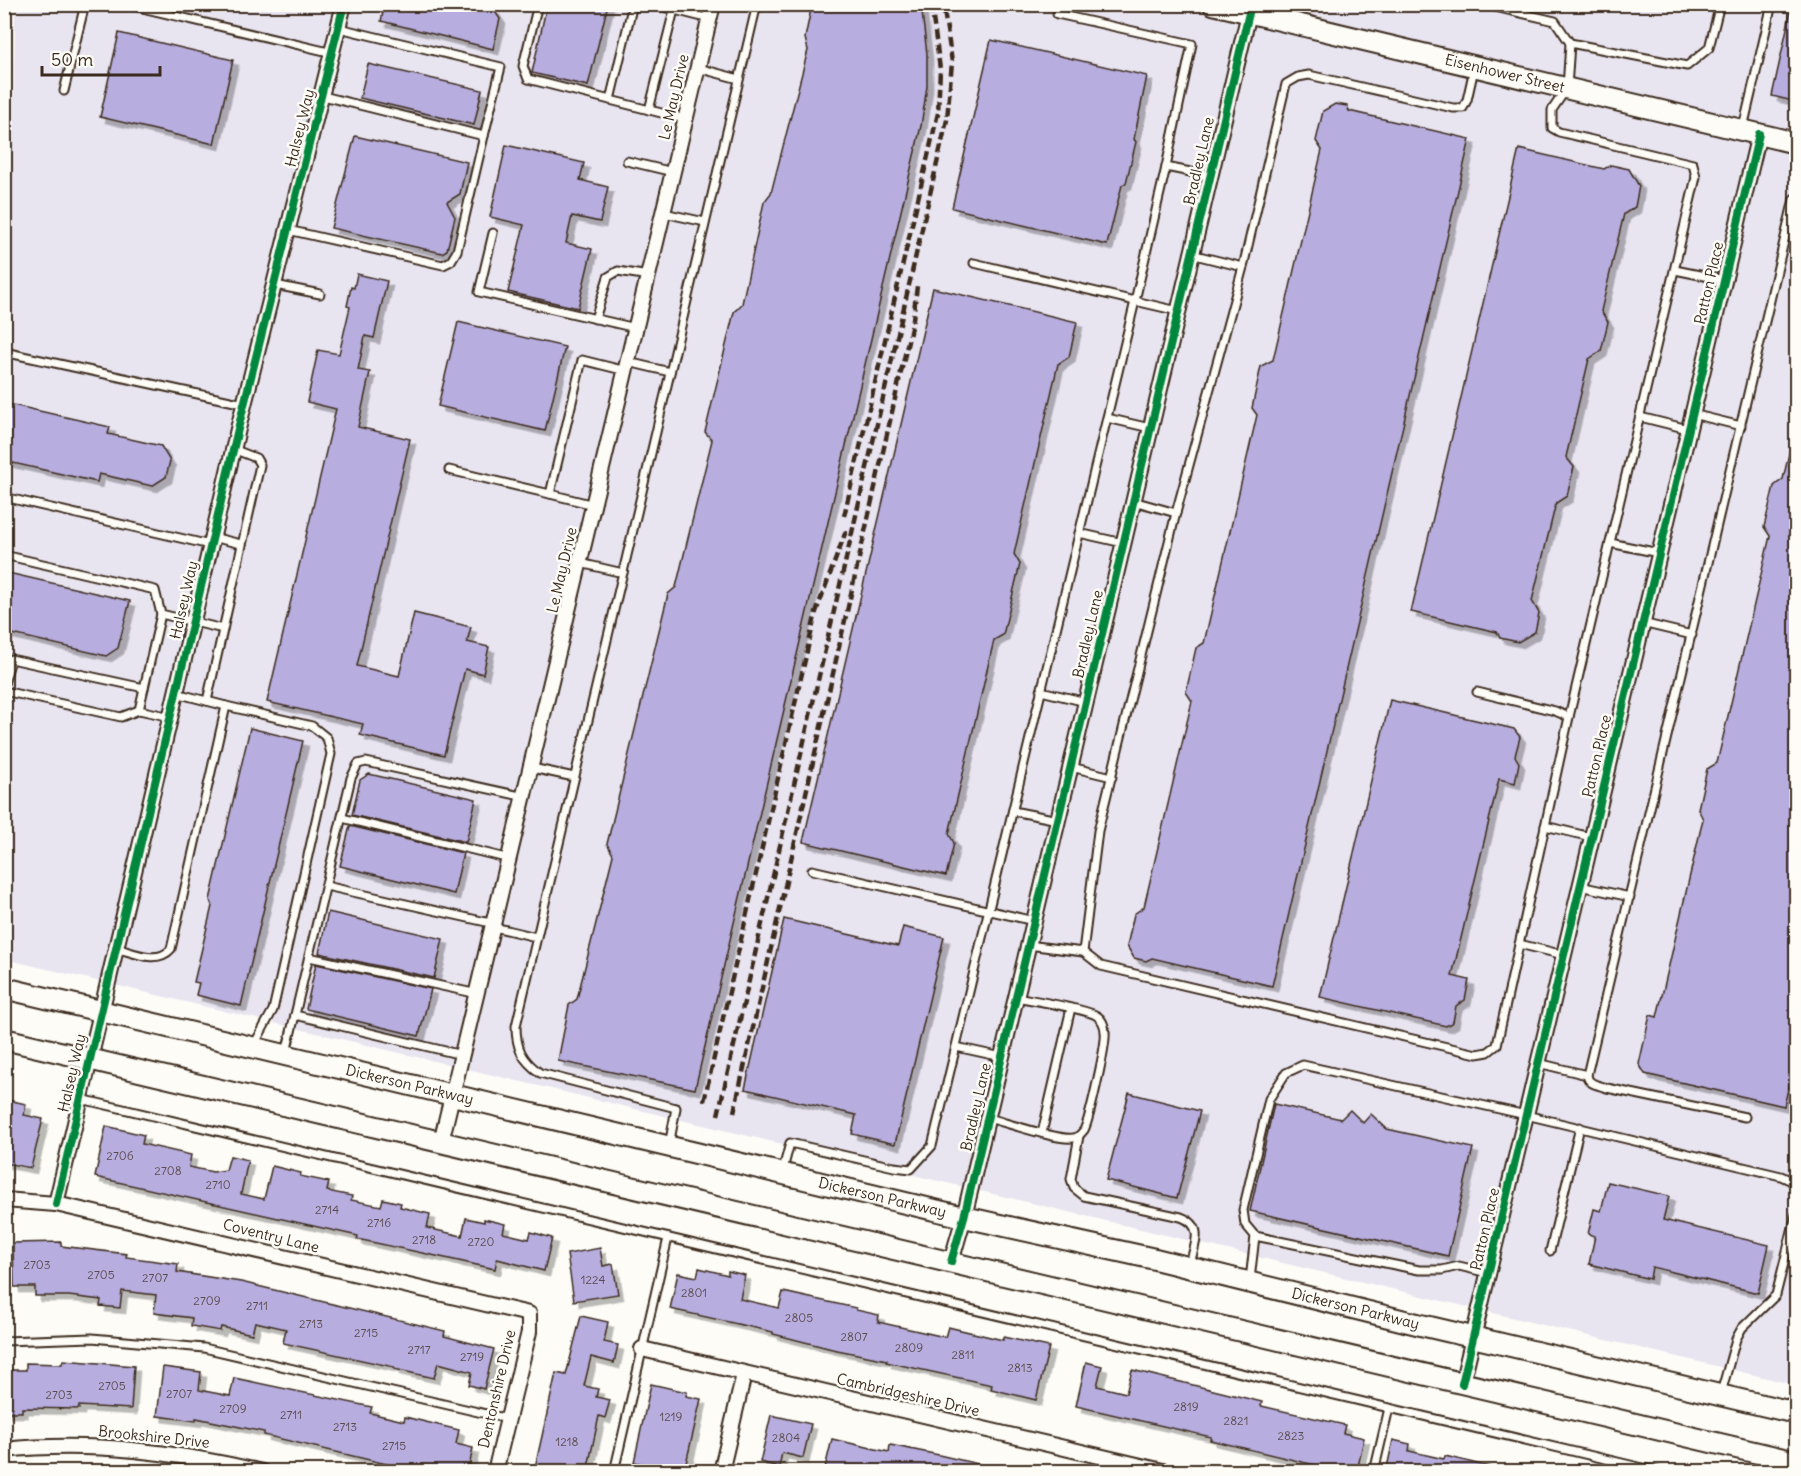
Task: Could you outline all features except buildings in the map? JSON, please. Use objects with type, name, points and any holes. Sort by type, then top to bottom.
[{"type":"main road","name":"Eisenhower Street","points":[[1213,4],[1250,9],[1474,66],[1797,143]]},
{"type":"main road","name":"Dickerson Parkway","points":[[4,988],[964,1217],[1189,1267],[1797,1413]]},
{"type":"main road","points":[[4,1039],[1797,1462]]},
{"type":"street","name":"Halsey Way","points":[[56,1204],[233,449],[344,4]]},
{"type":"street","name":"Le May Drive","points":[[441,1142],[713,4]]},
{"type":"street","name":"Bradley Lane","points":[[951,1262],[988,1118],[1250,9]]},
{"type":"street","name":"Patton Place","points":[[1462,1384],[1724,280],[1751,132]]},
{"type":"street","name":"Coventry Lane","points":[[4,1200],[56,1204],[529,1314]]},
{"type":"street","name":"Dentonshire Drive","points":[[495,1472],[529,1332],[529,1314]]},
{"type":"street","name":"Cambridgeshire Drive","points":[[642,1349],[1131,1468],[1167,1472]]},
{"type":"street","points":[[721,1472],[744,1374]]},
{"type":"street","name":"Brookshire Drive","points":[[4,1450],[35,1447],[130,1448],[207,1459],[262,1472]]},
{"type":"lane","points":[[64,91],[85,4]]},
{"type":"lane","points":[[125,4],[333,53]]},
{"type":"lane","points":[[538,4],[523,66],[528,79],[686,119]]},
{"type":"lane","points":[[610,100],[632,8],[635,4]]},
{"type":"lane","points":[[651,4],[710,19]]},
{"type":"lane","points":[[669,1146],[676,1108],[540,1073],[531,1067],[523,1056],[516,1042],[516,1026],[757,4]]},
{"type":"lane","points":[[782,1173],[790,1143],[911,1169],[932,1146],[1135,301],[1192,44],[1057,14],[1059,4]]},
{"type":"lane","points":[[1028,945],[1083,952],[1101,966],[1477,1054],[1488,1052],[1497,1045],[1569,717],[1696,177],[1693,164],[1568,134],[1552,128],[1552,110],[1567,88],[1570,42],[1555,21],[1482,4]]},
{"type":"lane","points":[[1570,42],[1687,66],[1709,48],[1720,4]]},
{"type":"lane","points":[[1751,132],[1772,4]]},
{"type":"lane","points":[[649,110],[674,10]]},
{"type":"lane","points":[[288,230],[443,265],[451,261],[457,251],[501,67],[339,28]]},
{"type":"lane","points":[[1083,952],[1098,831],[1176,513],[1243,267],[1286,84],[1298,77],[1309,75],[1462,108],[1467,100],[1474,66]]},
{"type":"lane","points":[[698,68],[739,79]]},
{"type":"lane","points":[[322,96],[484,136]]},
{"type":"lane","points":[[627,161],[673,172]]},
{"type":"lane","points":[[1166,166],[1210,176]]},
{"type":"lane","points":[[1745,1117],[1607,1088],[1590,1083],[1587,1075],[1794,199],[1797,197]]},
{"type":"lane","points":[[664,213],[705,222]]},
{"type":"lane","points":[[493,233],[479,292],[636,328]]},
{"type":"lane","points":[[1191,254],[1243,267]]},
{"type":"lane","points":[[974,263],[1178,311]]},
{"type":"lane","points":[[1675,270],[1724,280]]},
{"type":"lane","points":[[595,319],[608,276],[618,271],[649,276]]},
{"type":"lane","points":[[275,285],[320,294]]},
{"type":"lane","points":[[4,352],[244,404]]},
{"type":"lane","points":[[550,494],[582,360],[670,372]]},
{"type":"lane","points":[[1692,414],[1742,426]]},
{"type":"lane","points":[[1640,417],[1688,429]]},
{"type":"lane","points":[[1107,418],[1150,428]]},
{"type":"lane","points":[[207,701],[260,465],[256,458],[233,449]]},
{"type":"lane","points":[[449,470],[594,505]]},
{"type":"lane","points":[[4,497],[211,541],[242,544]]},
{"type":"lane","points":[[1133,501],[1176,513]]},
{"type":"lane","points":[[1079,533],[1123,543]]},
{"type":"lane","points":[[1610,543],[1659,553]]},
{"type":"lane","points":[[4,555],[155,590],[161,614],[139,710]]},
{"type":"lane","points":[[580,563],[622,573]]},
{"type":"lane","points":[[161,614],[223,629]]},
{"type":"lane","points":[[1642,623],[1692,635]]},
{"type":"lane","points":[[4,684],[11,659],[144,688]]},
{"type":"lane","points":[[4,691],[121,717],[139,710],[171,717]]},
{"type":"lane","points":[[1041,691],[1086,702]]},
{"type":"lane","points":[[1477,692],[1556,711],[1569,717]]},
{"type":"lane","points":[[176,693],[312,726],[327,738],[331,754],[273,1010],[253,1047]]},
{"type":"lane","points":[[115,948],[156,958],[165,955],[171,948],[226,706]]},
{"type":"lane","points":[[286,1054],[351,778],[358,764],[366,762],[525,797]]},
{"type":"lane","points":[[1071,767],[1112,777]]},
{"type":"lane","points":[[532,768],[574,777]]},
{"type":"lane","points":[[1013,811],[1058,820]]},
{"type":"lane","points":[[342,818],[510,859]]},
{"type":"lane","points":[[1545,826],[1591,837]]},
{"type":"lane","points":[[812,870],[1034,921]]},
{"type":"lane","points":[[326,886],[536,937]]},
{"type":"lane","points":[[1580,886],[1630,897]]},
{"type":"lane","points":[[1519,944],[1564,955]]},
{"type":"lane","points":[[309,957],[478,994]]},
{"type":"lane","points":[[1016,997],[1098,1016],[1103,1023],[1106,1032],[1102,1056],[1086,1124],[1079,1136],[1071,1179],[1074,1188],[1084,1196],[1181,1217],[1193,1223],[1197,1236],[1189,1267]]},
{"type":"lane","points":[[1042,1133],[1071,1008]]},
{"type":"lane","points":[[295,1015],[462,1055]]},
{"type":"lane","points":[[956,1047],[1002,1058]]},
{"type":"lane","points":[[1538,1063],[1587,1075]]},
{"type":"lane","points":[[1488,1273],[1460,1266],[1442,1270],[1419,1270],[1254,1236],[1245,1224],[1244,1210],[1269,1099],[1286,1073],[1303,1065],[1580,1127],[1781,1176],[1797,1183]]},
{"type":"lane","points":[[81,1099],[1660,1472]]},
{"type":"lane","points":[[988,1118],[1072,1139],[1079,1136]]},
{"type":"lane","points":[[1550,1251],[1580,1127]]},
{"type":"lane","points":[[1721,1395],[1736,1339],[1742,1328],[1776,1295],[1797,1215]]},
{"type":"lane","points":[[1250,1282],[1254,1236]]},
{"type":"lane","points":[[614,1472],[668,1238]]},
{"type":"lane","points":[[4,1341],[92,1338],[204,1348],[507,1419]]},
{"type":"lane","points":[[1374,1472],[1389,1408]]},
{"type":"shaded area","points":[[15,5],[1796,5],[1796,1385],[5,959],[4,139],[14,96]]},
{"type":"railway","points":[[844,516],[938,113],[940,69],[931,4]]},
{"type":"railway","points":[[718,1115],[947,120],[952,62],[943,4]]},
{"type":"railway","points":[[734,1112],[913,319],[917,286]]},
{"type":"railway","points":[[704,1101],[816,612],[846,531]]},
{"type":"cycle path","points":[[56,1204],[238,429],[344,4]]},
{"type":"cycle path","points":[[951,1262],[964,1217],[1249,13]]},
{"type":"cycle path","points":[[1462,1384],[1759,134]]}]
